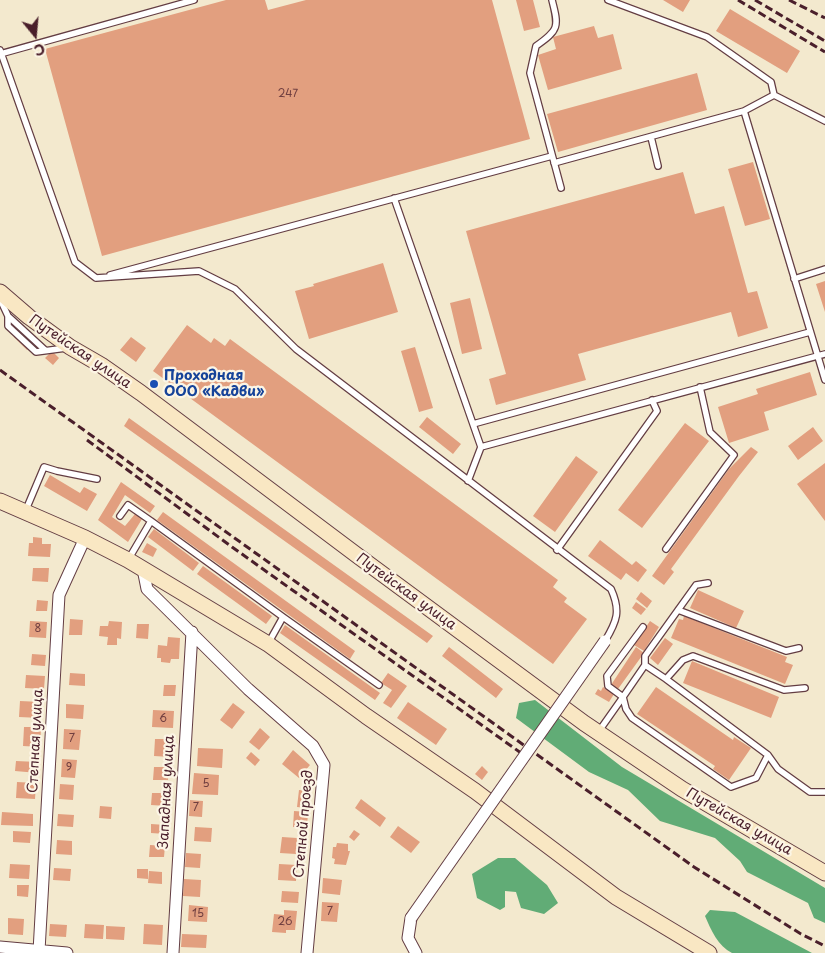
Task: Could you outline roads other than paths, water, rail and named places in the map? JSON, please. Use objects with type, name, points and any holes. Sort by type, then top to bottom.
[{"type":"main road","name":"Путейская улица","points":[[0,292],[70,348],[101,364],[141,393],[358,556],[598,732],[682,789],[825,873]]},
{"type":"main road","points":[[0,501],[85,538],[128,560],[268,644],[366,716],[474,791],[616,897],[709,953]]},
{"type":"street","name":"Степная улица","points":[[39,951],[59,595],[85,538]]},
{"type":"street","name":"Степной проезд","points":[[143,569],[147,589],[248,689],[313,746],[324,765],[307,953]]},
{"type":"street","name":"Западная улица","points":[[173,953],[192,632]]},
{"type":"street","points":[[416,953],[408,938],[411,918],[605,641]]},
{"type":"street","points":[[0,948],[68,953]]},
{"type":"lane","points":[[194,0],[0,52],[75,262],[96,278],[199,270],[235,289],[296,349],[557,550],[611,589],[617,603],[617,613],[614,626],[605,641]]},
{"type":"lane","points":[[552,0],[557,22],[552,35],[536,46],[530,73],[561,188]]},
{"type":"lane","points":[[608,0],[707,37],[771,82],[774,95],[825,121]]},
{"type":"lane","points":[[554,163],[744,111],[774,95]]},
{"type":"lane","points":[[744,111],[825,380]]},
{"type":"lane","points":[[651,136],[658,166]]},
{"type":"lane","points":[[96,278],[552,156]]},
{"type":"lane","points":[[394,198],[482,447],[468,481]]},
{"type":"lane","points":[[794,279],[825,269]]},
{"type":"lane","points":[[0,299],[8,316],[45,350],[70,348]]},
{"type":"lane","points":[[473,424],[810,332]]},
{"type":"lane","points":[[482,447],[825,354]]},
{"type":"lane","points":[[666,549],[734,455],[710,432],[700,387]]},
{"type":"lane","points":[[557,550],[657,410],[652,400]]},
{"type":"lane","points":[[25,512],[44,466],[56,471],[97,479]]},
{"type":"lane","points":[[120,516],[128,505],[378,685]]},
{"type":"lane","points":[[128,560],[151,521]]},
{"type":"lane","points":[[598,732],[644,665],[645,656],[696,585],[708,583]]},
{"type":"lane","points":[[678,610],[786,651],[799,648]]},
{"type":"lane","points":[[268,644],[283,617]]},
{"type":"lane","points":[[643,627],[607,676],[608,686],[623,697],[626,709],[632,718],[731,787],[756,778],[768,755]]},
{"type":"lane","points":[[666,680],[683,660],[693,656],[784,690],[805,688]]},
{"type":"lane","points":[[644,665],[768,755],[778,769],[810,792],[825,792]]},
{"type":"railway","points":[[738,0],[825,52]]},
{"type":"railway","points":[[755,0],[825,41]]},
{"type":"railway","points":[[789,0],[825,18]]},
{"type":"railway","points":[[0,370],[694,867],[801,934],[825,946]]},
{"type":"railway","points":[[87,440],[232,547],[521,753]]},
{"type":"place","name":"Проходная ООО «Кадви»","points":[[154,384]]}]
